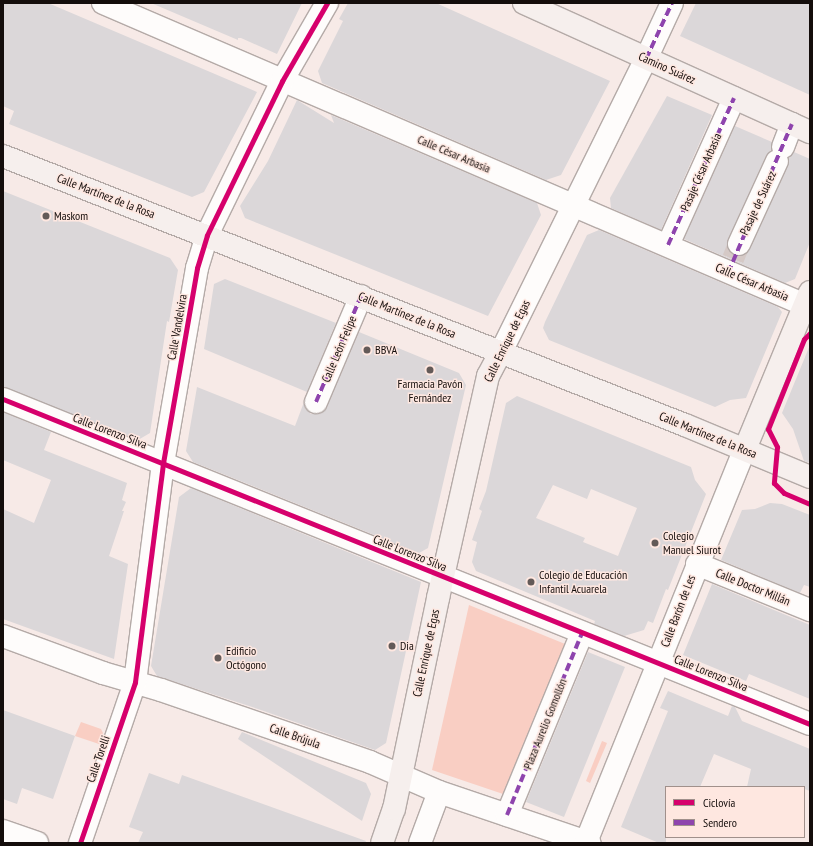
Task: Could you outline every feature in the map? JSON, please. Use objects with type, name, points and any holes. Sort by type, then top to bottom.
[{"type":"main road","name":"Camino Suárez","points":[[524,3],[801,128]]},
{"type":"main road","name":"Calle Martínez de la Rosa","points":[[3,156],[361,296],[745,449],[810,477]]},
{"type":"main road","name":"Calle Barón de Les","points":[[745,449],[807,298]]},
{"type":"main road","name":"Calle Enrique de Egas","points":[[382,843],[394,809],[442,577],[488,376],[501,352]]},
{"type":"street","name":"Calle César Arbasia","points":[[103,3],[282,81],[668,245],[733,259],[807,298]]},
{"type":"street","name":"Calle Vandelvira","points":[[135,682],[163,463],[197,268],[207,235],[282,81],[327,3]]},
{"type":"street","name":"Calle Enrique de Egas","points":[[501,352],[574,206],[672,3]]},
{"type":"street","name":"Pasaje César Arbasia","points":[[668,245],[734,98]]},
{"type":"street","name":"Pasaje de Suárez","points":[[733,259],[780,154],[801,128]]},
{"type":"street","name":"Calle León Felipe","points":[[316,402],[361,296]]},
{"type":"street","name":"Calle Lorenzo Silva","points":[[3,400],[810,724]]},
{"type":"street","name":"Calle Barón de Les","points":[[588,842],[697,564],[745,449]]},
{"type":"street","name":"Calle Doctor Millán","points":[[697,564],[810,610]]},
{"type":"street","name":"Plaza Aurelio Gomollón","points":[[507,815],[582,633]]},
{"type":"street","name":"Calle Brújula","points":[[3,636],[103,673],[161,690],[370,762],[439,792],[588,842]]},
{"type":"street","name":"Calle Torelli","points":[[80,843],[135,682]]},
{"type":"street","points":[[420,843],[439,792]]},
{"type":"street","points":[[3,831],[37,843]]},
{"type":"shaded area","points":[[469,605],[570,646],[509,796],[432,770]]},
{"type":"shaded area","points":[[81,722],[101,729],[103,733],[99,744],[75,736]]},
{"type":"shaded area","points":[[602,741],[607,743],[590,783],[586,781]]},
{"type":"building","points":[[3,3],[48,3],[257,92],[204,192],[192,197],[9,124],[14,111],[3,106]]},
{"type":"building","points":[[151,3],[302,3],[277,54],[241,38],[238,38],[238,40]]},
{"type":"building","points":[[348,3],[436,3],[610,81],[561,175],[546,180],[322,83],[318,71],[343,21],[339,19]]},
{"type":"building","points":[[696,3],[810,3],[810,95],[680,36]]},
{"type":"building","points":[[667,96],[712,115],[661,230],[611,208],[610,198]]},
{"type":"building","points":[[297,100],[334,123],[331,115],[537,203],[541,215],[488,316],[245,218],[240,206],[268,161]]},
{"type":"building","points":[[735,126],[772,142],[771,150],[766,156],[728,239],[727,245],[729,251],[734,255],[741,256],[746,254],[750,249],[788,166],[789,158],[794,152],[810,159],[810,242],[795,279],[785,283],[684,239]]},
{"type":"building","points":[[3,191],[170,258],[178,270],[169,322],[167,321],[150,433],[138,440],[3,387]]},
{"type":"building","points":[[599,230],[778,307],[782,312],[746,398],[730,400],[715,407],[549,340],[543,328],[545,322],[587,235]]},
{"type":"building","points":[[225,279],[336,323],[307,392],[204,349],[214,284]]},
{"type":"building","points":[[359,332],[459,373],[466,385],[428,548],[419,553],[193,462],[186,451],[197,387],[295,426],[304,402],[306,409],[311,414],[323,412],[327,407]]},
{"type":"building","points":[[810,345],[810,463],[804,461],[793,429],[782,413]]},
{"type":"building","points":[[517,396],[691,467],[695,480],[706,494],[668,590],[666,589],[653,623],[648,621],[644,630],[624,636],[594,624],[595,621],[476,571],[472,562],[477,542],[472,540],[482,511],[479,509],[486,491],[506,403]],"holes":[[[553,485],[587,499],[591,489],[637,508],[618,556],[583,542],[585,538],[536,518]]]},
{"type":"building","points":[[3,412],[51,432],[44,450],[127,483],[122,500],[126,502],[122,511],[124,511],[109,556],[128,564],[114,659],[3,619],[3,509],[34,523],[51,480],[3,460]]},
{"type":"building","points":[[191,488],[421,582],[386,743],[375,750],[258,709],[157,676],[151,666],[179,497]]},
{"type":"building","points":[[770,503],[782,504],[810,515],[810,587],[804,585],[800,593],[721,560],[742,510],[755,509]]},
{"type":"building","points":[[712,584],[810,625],[810,699],[749,674],[746,681],[683,655]]},
{"type":"building","points":[[588,652],[625,667],[564,817],[526,802]]},
{"type":"building","points":[[668,691],[728,716],[732,706],[735,707],[742,721],[810,749],[810,791],[805,789],[805,786],[747,786],[751,769],[714,754],[700,786],[665,786],[666,843],[659,843],[621,827],[668,711],[660,708]]},
{"type":"building","points":[[3,710],[75,736],[53,799],[22,788],[17,804],[3,799]]},
{"type":"building","points":[[242,732],[366,783],[371,794],[362,821],[238,739]]},
{"type":"building","points":[[149,773],[179,784],[182,775],[366,841],[365,843],[138,843],[143,832],[129,827]]},
{"type":"tunnel","points":[[733,259],[739,244]]},
{"type":"marked path","points":[[646,59],[672,3]]},
{"type":"marked path","points":[[668,245],[734,98]]},
{"type":"marked path","points":[[728,273],[792,124]]},
{"type":"marked path","points":[[316,402],[361,296]]},
{"type":"marked path","points":[[507,815],[582,633]]},
{"type":"cycle path","points":[[80,843],[135,682],[163,463],[197,268],[207,235],[282,81],[327,3]]},
{"type":"cycle path","points":[[810,333],[804,339],[768,429],[777,447],[774,483],[784,493],[810,504]]},
{"type":"cycle path","points":[[3,399],[810,724]]},
{"type":"place","name":"Maskom","points":[[46,216]]},
{"type":"place","name":"BBVA","points":[[367,350]]},
{"type":"place","name":"Farmacia Pavón Fernández","points":[[430,370]]},
{"type":"place","name":"Colegio Manuel Siurot","points":[[655,543]]},
{"type":"place","name":"Colegio de Educación Infantil Acuarela","points":[[531,582]]},
{"type":"place","name":"Dia","points":[[392,646]]},
{"type":"place","name":"Edificio Octógono","points":[[218,658]]}]
